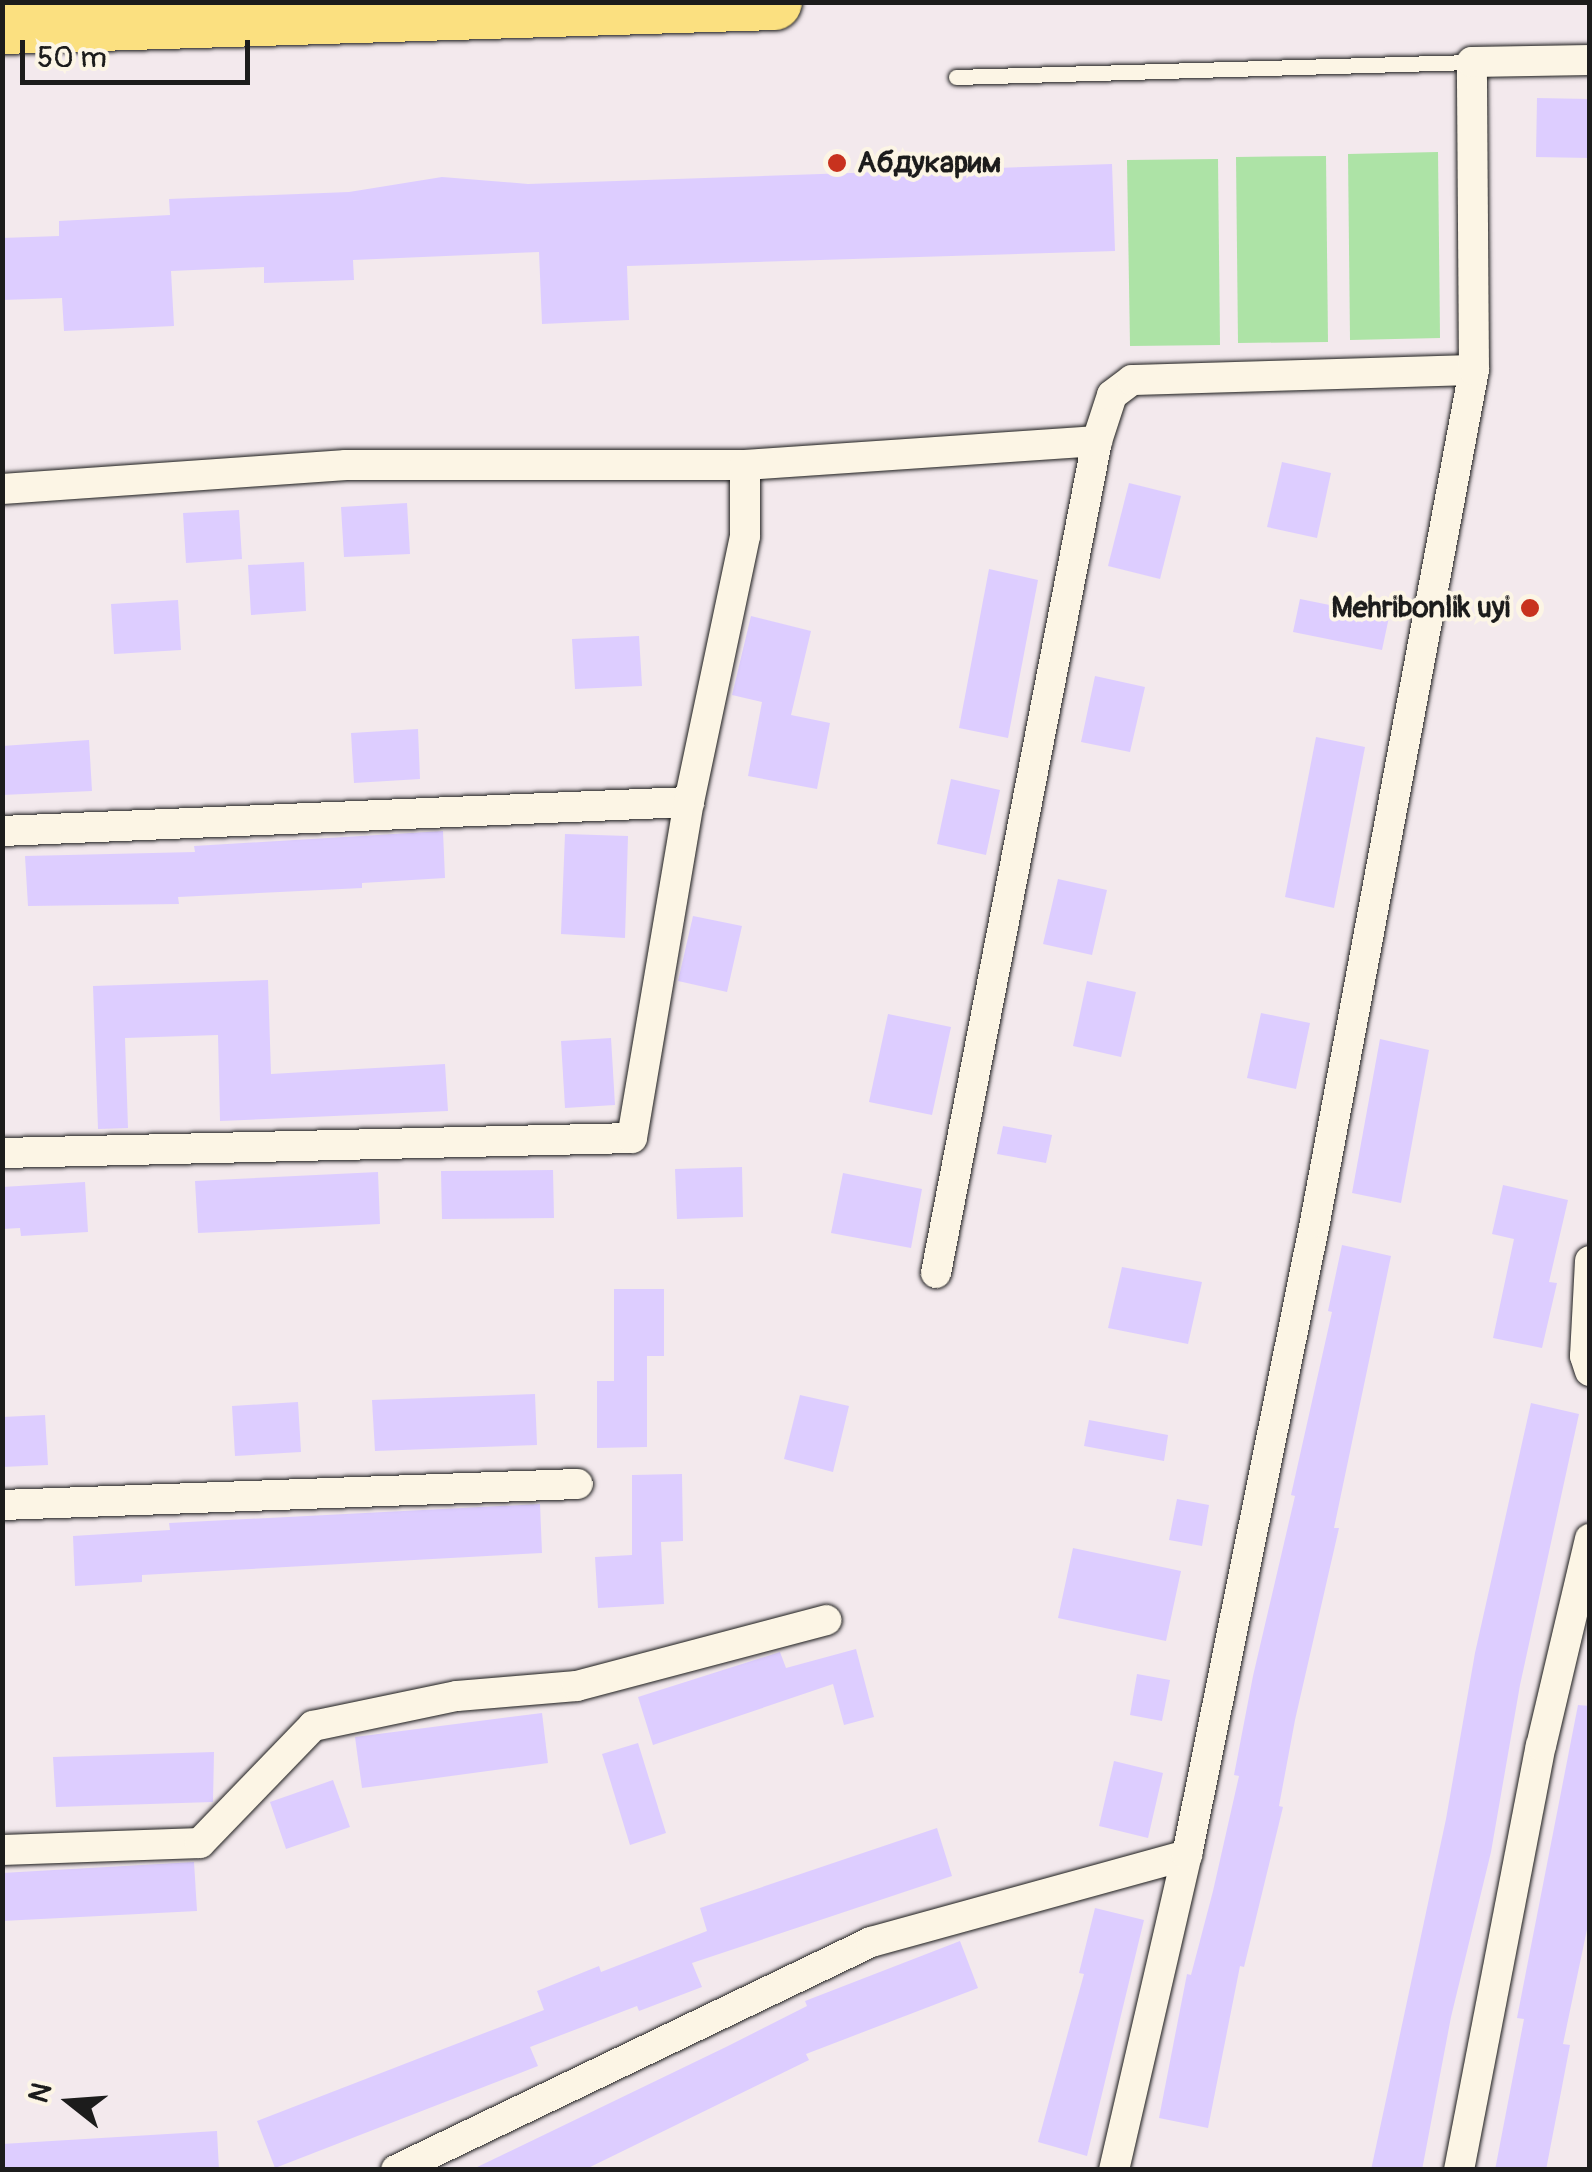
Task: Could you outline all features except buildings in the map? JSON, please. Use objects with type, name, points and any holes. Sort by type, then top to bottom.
[{"type":"highway","points":[[2,26],[774,2]]},
{"type":"street","points":[[1114,2170],[1187,1855],[1316,1222],[1474,370],[1472,62],[1590,60]]},
{"type":"street","points":[[936,1273],[1097,441],[1112,395],[1132,380],[1474,370]]},
{"type":"street","points":[[2,490],[346,465],[744,465],[1097,441]]},
{"type":"street","points":[[2,1153],[632,1138],[689,802],[746,536],[744,465]]},
{"type":"street","points":[[2,832],[689,802]]},
{"type":"street","points":[[1590,1260],[1585,1356],[1590,1371]]},
{"type":"street","points":[[2,1505],[578,1484]]},
{"type":"street","points":[[1459,2170],[1541,1746],[1590,1539]]},
{"type":"street","points":[[2,1850],[200,1843],[313,1726],[457,1696],[578,1686],[826,1620]]},
{"type":"street","points":[[396,2170],[871,1942],[1187,1855]]},
{"type":"lane","points":[[956,77],[1472,62]]},
{"type":"green space","points":[[1438,152],[1440,338],[1350,340],[1348,154]]},
{"type":"green space","points":[[1326,156],[1328,342],[1238,343],[1236,157]]},
{"type":"green space","points":[[1218,159],[1220,345],[1130,346],[1127,160]]},
{"type":"place","name":"Абдукарим","points":[[837,163]]},
{"type":"place","name":"Mehribonlik uyi","points":[[1530,608]]}]
